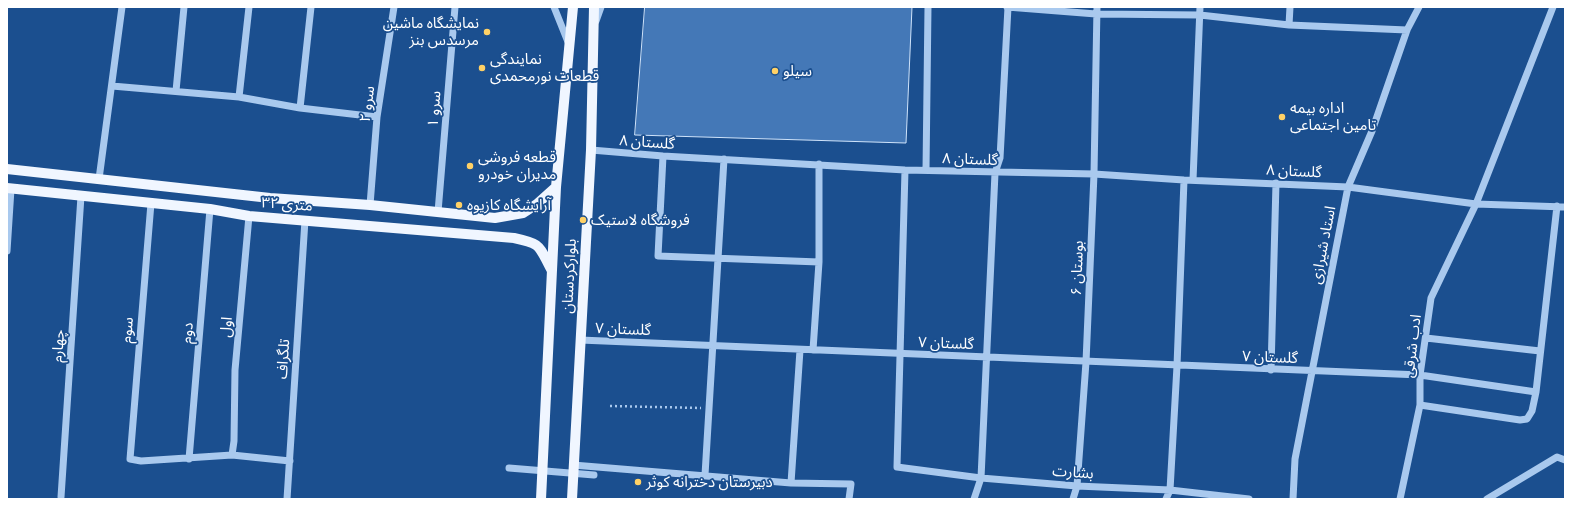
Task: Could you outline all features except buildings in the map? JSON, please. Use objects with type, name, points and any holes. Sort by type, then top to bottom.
[{"type":"main road","name":"بلوارکردستان","points":[[541,499],[556,187],[573,7]]},
{"type":"main road","name":"بلوارکردستان","points":[[572,499],[591,150],[594,7]]},
{"type":"main road","name":"۳۲ متری","points":[[7,169],[270,198],[370,205],[495,218],[523,213],[537,204],[556,187]]},
{"type":"main road","name":"۳۲ متری","points":[[9,189],[210,209],[249,216],[521,240],[533,242],[539,247],[551,269]]},
{"type":"street","points":[[99,179],[122,7]]},
{"type":"street","points":[[176,91],[184,7]]},
{"type":"street","points":[[239,97],[249,7]]},
{"type":"street","points":[[300,108],[311,7]]},
{"type":"street","name":"سرو ۲","points":[[370,205],[377,117],[394,7]]},
{"type":"street","name":"سرو ۱","points":[[438,212],[455,7]]},
{"type":"street","name":"بلوارکردستان","points":[[554,7],[569,45]]},
{"type":"street","points":[[594,31],[601,7]]},
{"type":"street","points":[[926,170],[928,7]]},
{"type":"street","points":[[974,499],[981,478],[995,173],[1000,158],[1008,7],[1200,15],[1289,25],[1407,30]]},
{"type":"street","points":[[1193,180],[1200,7]]},
{"type":"street","points":[[1289,25],[1290,7]]},
{"type":"street","name":"استاد شیرازی","points":[[1293,499],[1295,459],[1348,187],[1372,131],[1407,30],[1419,7]]},
{"type":"street","name":"ادب شرقی","points":[[1400,499],[1420,405],[1420,375],[1431,298],[1476,204],[1553,7]]},
{"type":"street","name":"بوستان ۶","points":[[1073,499],[1077,486],[1086,362],[1094,174],[1097,10]]},
{"type":"street","points":[[112,86],[239,97],[300,108],[377,117]]},
{"type":"street","name":"گلستان ۸","points":[[591,150],[663,156],[905,170],[1094,174],[1184,180],[1348,187],[1476,204],[1561,207]]},
{"type":"street","points":[[663,156],[658,256],[819,262]]},
{"type":"street","points":[[705,475],[724,159]]},
{"type":"street","points":[[813,350],[819,262],[819,164]]},
{"type":"street","points":[[900,354],[905,170]]},
{"type":"street","points":[[1166,499],[1170,490],[1177,366],[1184,180]]},
{"type":"street","points":[[1271,370],[1276,183]]},
{"type":"street","points":[[7,251],[9,189]]},
{"type":"street","name":"چهارم","points":[[61,497],[81,196]]},
{"type":"street","name":"سوم","points":[[151,204],[130,459],[141,461],[189,459]]},
{"type":"street","points":[[1420,405],[1520,420],[1527,419],[1532,411],[1536,392],[1540,351],[1561,207]]},
{"type":"street","name":"دوم","points":[[189,459],[210,209]]},
{"type":"street","name":"اول","points":[[232,455],[234,440],[235,370],[249,216]]},
{"type":"street","name":"تلگراف","points":[[287,499],[305,220]]},
{"type":"street","points":[[1426,338],[1540,351]]},
{"type":"street","name":"گلستان ۷","points":[[580,340],[1312,372],[1420,375],[1536,392]]},
{"type":"street","points":[[792,483],[800,350]]},
{"type":"street","name":"بشارت","points":[[900,354],[897,467],[981,478],[1077,486],[1170,490],[1249,499]]},
{"type":"street","points":[[189,459],[232,455],[290,460]]},
{"type":"street","points":[[1487,499],[1557,457],[1565,460]]},
{"type":"street","points":[[509,468],[542,471],[573,469],[705,475],[792,483],[851,484],[849,499]]},
{"type":"street","points":[[573,469],[594,475]]},
{"type":"path","points":[[610,406],[709,408]]},
{"type":"place","name":"نمایشگاه ماشین مرسدس بنز","points":[[487,32]]},
{"type":"place","name":"نمایندگی قطعات نورمحمدی","points":[[482,68]]},
{"type":"place","name":"سیلو","points":[[775,71]]},
{"type":"place","name":"اداره بیمه تامین اجتماعی","points":[[1282,117]]},
{"type":"place","name":"قطعه فروشی مدیران خودرو","points":[[470,166]]},
{"type":"place","name":"آرایشگاه کازیوه","points":[[459,205]]},
{"type":"place","name":"فروشگاه لاستیک","points":[[583,220]]},
{"type":"place","name":"دبیرستان دخترانه کوثر","points":[[638,482]]}]
